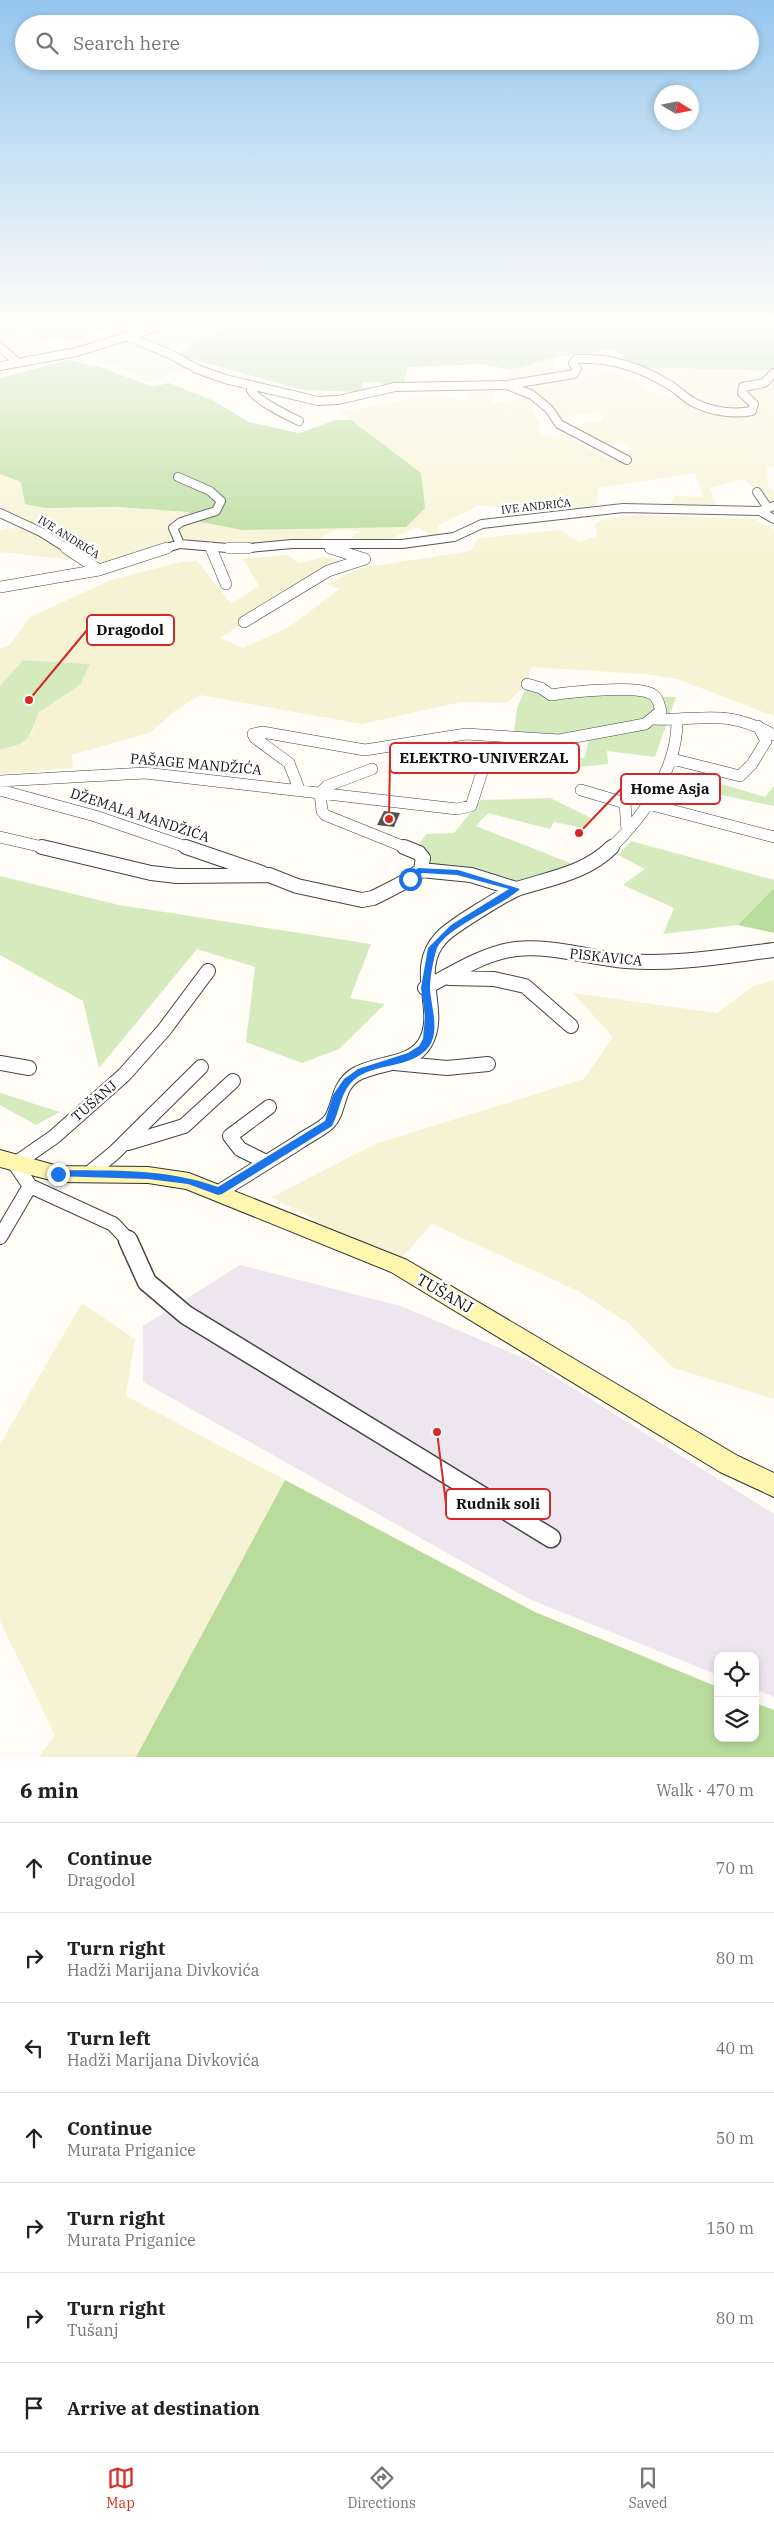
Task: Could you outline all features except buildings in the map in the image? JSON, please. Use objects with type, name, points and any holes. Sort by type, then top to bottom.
[{"type":"street","points":[[270,404],[283,415],[299,421]]},
{"type":"street","points":[[543,404],[549,409],[559,424],[627,460]]},
{"type":"street","points":[[699,404],[717,410],[744,414],[752,411],[754,404]]},
{"type":"street","points":[[178,477],[210,491],[221,501],[216,511],[181,522],[173,528],[180,544]]},
{"type":"street","name":"IVE ANDRIĆA","points":[[757,492],[774,519]]},
{"type":"street","name":"IVE ANDRIĆA","points":[[0,587],[99,570],[180,544],[239,549],[317,544],[370,545],[442,540],[454,537],[482,524],[623,508],[767,508]]},
{"type":"street","name":"IVE ANDRIĆA","points":[[0,513],[41,532],[99,570]]},
{"type":"street","name":"IVE ANDRIĆA","points":[[244,622],[328,571],[365,560],[317,544]]},
{"type":"street","points":[[210,546],[226,584]]},
{"type":"street","points":[[527,684],[551,695],[598,691],[652,694],[657,699],[661,711],[654,719]]},
{"type":"street","name":"PAŠAGE MANDŽIĆA","points":[[298,789],[289,762],[255,738],[253,734],[262,732],[371,750],[466,734],[559,740],[645,724],[654,719],[677,720],[706,716],[739,719],[758,726],[774,735]]},
{"type":"street","points":[[218,1192],[328,1123],[334,1114],[338,1095],[347,1081],[361,1071],[390,1063],[422,1048],[427,1039],[430,1016],[426,988],[432,948],[440,937],[454,926],[516,889],[557,878],[592,863],[627,831],[648,804],[672,759],[678,733],[677,720]]},
{"type":"street","points":[[672,759],[740,776],[752,764],[766,741],[758,726]]},
{"type":"street","points":[[372,769],[327,786],[320,793],[322,811],[325,815],[418,853],[423,858],[420,870],[471,874],[516,889]]},
{"type":"street","name":"PAŠAGE MANDŽIĆA","points":[[0,781],[145,773],[468,808],[471,806],[482,772]]},
{"type":"street","points":[[627,831],[625,803],[630,785]]},
{"type":"street","name":"DŽEMALA MANDŽIĆA","points":[[0,790],[86,813],[180,843],[297,886],[362,900],[373,898],[389,890],[410,879],[420,870]]},
{"type":"street","points":[[580,790],[625,803]]},
{"type":"street","points":[[648,804],[774,837]]},
{"type":"street","points":[[0,837],[151,873],[177,876],[269,875]]},
{"type":"street","name":"PISKAVICA","points":[[426,988],[444,978],[515,949],[536,948],[626,962],[706,958],[774,950]]},
{"type":"street","name":"TUŠANJ","points":[[15,1158],[54,1137],[124,1075],[140,1059],[208,971]]},
{"type":"street","points":[[444,978],[494,979],[525,986],[571,1026]]},
{"type":"street","points":[[390,1063],[447,1068],[488,1064]]},
{"type":"street","points":[[0,1064],[29,1068]]},
{"type":"street","points":[[114,1153],[201,1067]]},
{"type":"street","points":[[87,1175],[136,1138],[166,1133],[183,1126],[233,1081]]},
{"type":"street","points":[[266,1162],[247,1154],[232,1141],[230,1136],[269,1106]]},
{"type":"street","points":[[15,1158],[30,1186],[113,1224],[131,1243],[147,1282],[186,1315],[551,1538]]},
{"type":"street","name":"TUŠANJ","points":[[15,1158],[58,1174],[148,1175],[189,1181],[324,1238],[399,1266],[729,1464],[774,1486]]},
{"type":"street","points":[[0,1237],[30,1186]]},
{"type":"shaded area","points":[[383,404],[529,404],[540,423],[539,434],[555,437],[563,434],[609,460],[634,450],[626,443],[604,444],[574,425],[604,421],[600,412],[558,418],[549,409],[550,404],[694,404],[708,408],[704,404],[774,404],[774,467],[767,467],[768,489],[774,491],[774,507],[744,479],[710,488],[718,509],[669,507],[675,496],[703,497],[695,473],[598,488],[596,510],[565,512],[560,503],[537,502],[530,517],[503,508],[480,505],[437,526],[442,535],[435,539],[419,527],[398,535],[392,541],[346,541],[361,531],[334,530],[313,543],[242,551],[182,544],[100,563],[0,552],[0,531],[25,525],[0,508],[0,474],[21,482],[45,508],[116,507],[188,512],[195,521],[421,473],[340,412]]},
{"type":"shaded area","points":[[633,515],[754,519],[774,529],[774,716],[677,679],[644,674],[531,667],[527,684],[506,703],[461,702],[362,724],[200,695],[176,710],[151,732],[72,755],[73,768],[0,774],[0,749],[15,747],[32,734],[38,713],[80,685],[89,664],[24,660],[0,686],[0,649],[9,646],[30,617],[111,580],[181,562],[197,561],[231,604],[259,586],[243,559],[287,555],[299,563],[325,557],[343,561],[220,638],[243,648],[289,627],[340,589],[327,584],[361,568],[471,551],[478,538],[561,530],[579,542],[597,536],[595,524],[600,521]]},
{"type":"shaded area","points":[[774,980],[774,1399],[674,1368],[628,1323],[578,1291],[432,1224],[396,1264],[272,1197],[375,1144],[584,1079],[613,1037],[573,993],[717,1013],[753,986]]},
{"type":"shaded area","points":[[240,1265],[401,1306],[528,1360],[774,1514],[774,1697],[759,1691],[759,1652],[714,1652],[714,1673],[529,1599],[143,1382],[143,1326]]},
{"type":"shaded area","points":[[82,1303],[135,1339],[126,1396],[285,1480],[136,1757],[39,1757],[55,1735],[0,1621],[0,1444]]},
{"type":"green space","points":[[0,404],[219,404],[249,422],[299,433],[336,420],[351,420],[421,473],[425,508],[406,527],[243,530],[195,521],[188,512],[116,507],[45,508],[25,504],[21,482],[0,474]]},
{"type":"green space","points":[[23,660],[90,664],[80,685],[38,713],[30,735],[22,743],[0,749],[0,686]]},
{"type":"green space","points":[[526,688],[557,694],[676,697],[655,757],[607,751],[608,764],[579,767],[581,762],[576,759],[585,757],[589,738],[514,732],[517,708]]},
{"type":"green space","points":[[684,773],[765,797],[774,786],[774,806],[679,786]]},
{"type":"green space","points":[[550,798],[591,818],[583,828],[554,822],[550,829],[488,813],[476,826],[575,865],[512,887],[429,872],[416,849],[426,834],[454,833],[481,800]]},
{"type":"green space","points":[[631,841],[774,880],[774,888],[738,925],[663,934],[674,908],[623,885],[645,869],[618,855]]},
{"type":"green space","points":[[0,876],[119,905],[371,944],[350,998],[385,1004],[339,1049],[302,1063],[246,1042],[255,967],[197,949],[99,1068],[83,1001],[0,955]]},
{"type":"green space","points":[[774,888],[774,933],[738,925]]},
{"type":"green space","points":[[0,1093],[60,1112],[36,1125],[0,1105]]},
{"type":"green space","points":[[285,1480],[535,1612],[714,1685],[714,1742],[759,1742],[759,1704],[774,1710],[774,1757],[136,1757]]},
{"type":"place","name":"Dragodol","points":[[29,700]]},
{"type":"place","name":"ELEKTRO-UNIVERZAL","points":[[389,819]]},
{"type":"place","name":"Home Asja","points":[[579,833]]},
{"type":"place","name":"Rudnik soli","points":[[437,1432]]},
{"type":"route","points":[[58,1174],[148,1175],[189,1181],[218,1192],[328,1123],[334,1114],[338,1095],[347,1081],[361,1071],[390,1063],[411,1055],[422,1048],[427,1039],[430,1016],[426,988],[432,948],[440,937],[454,926],[516,889],[496,881],[458,872],[420,870],[410,879]]}]
